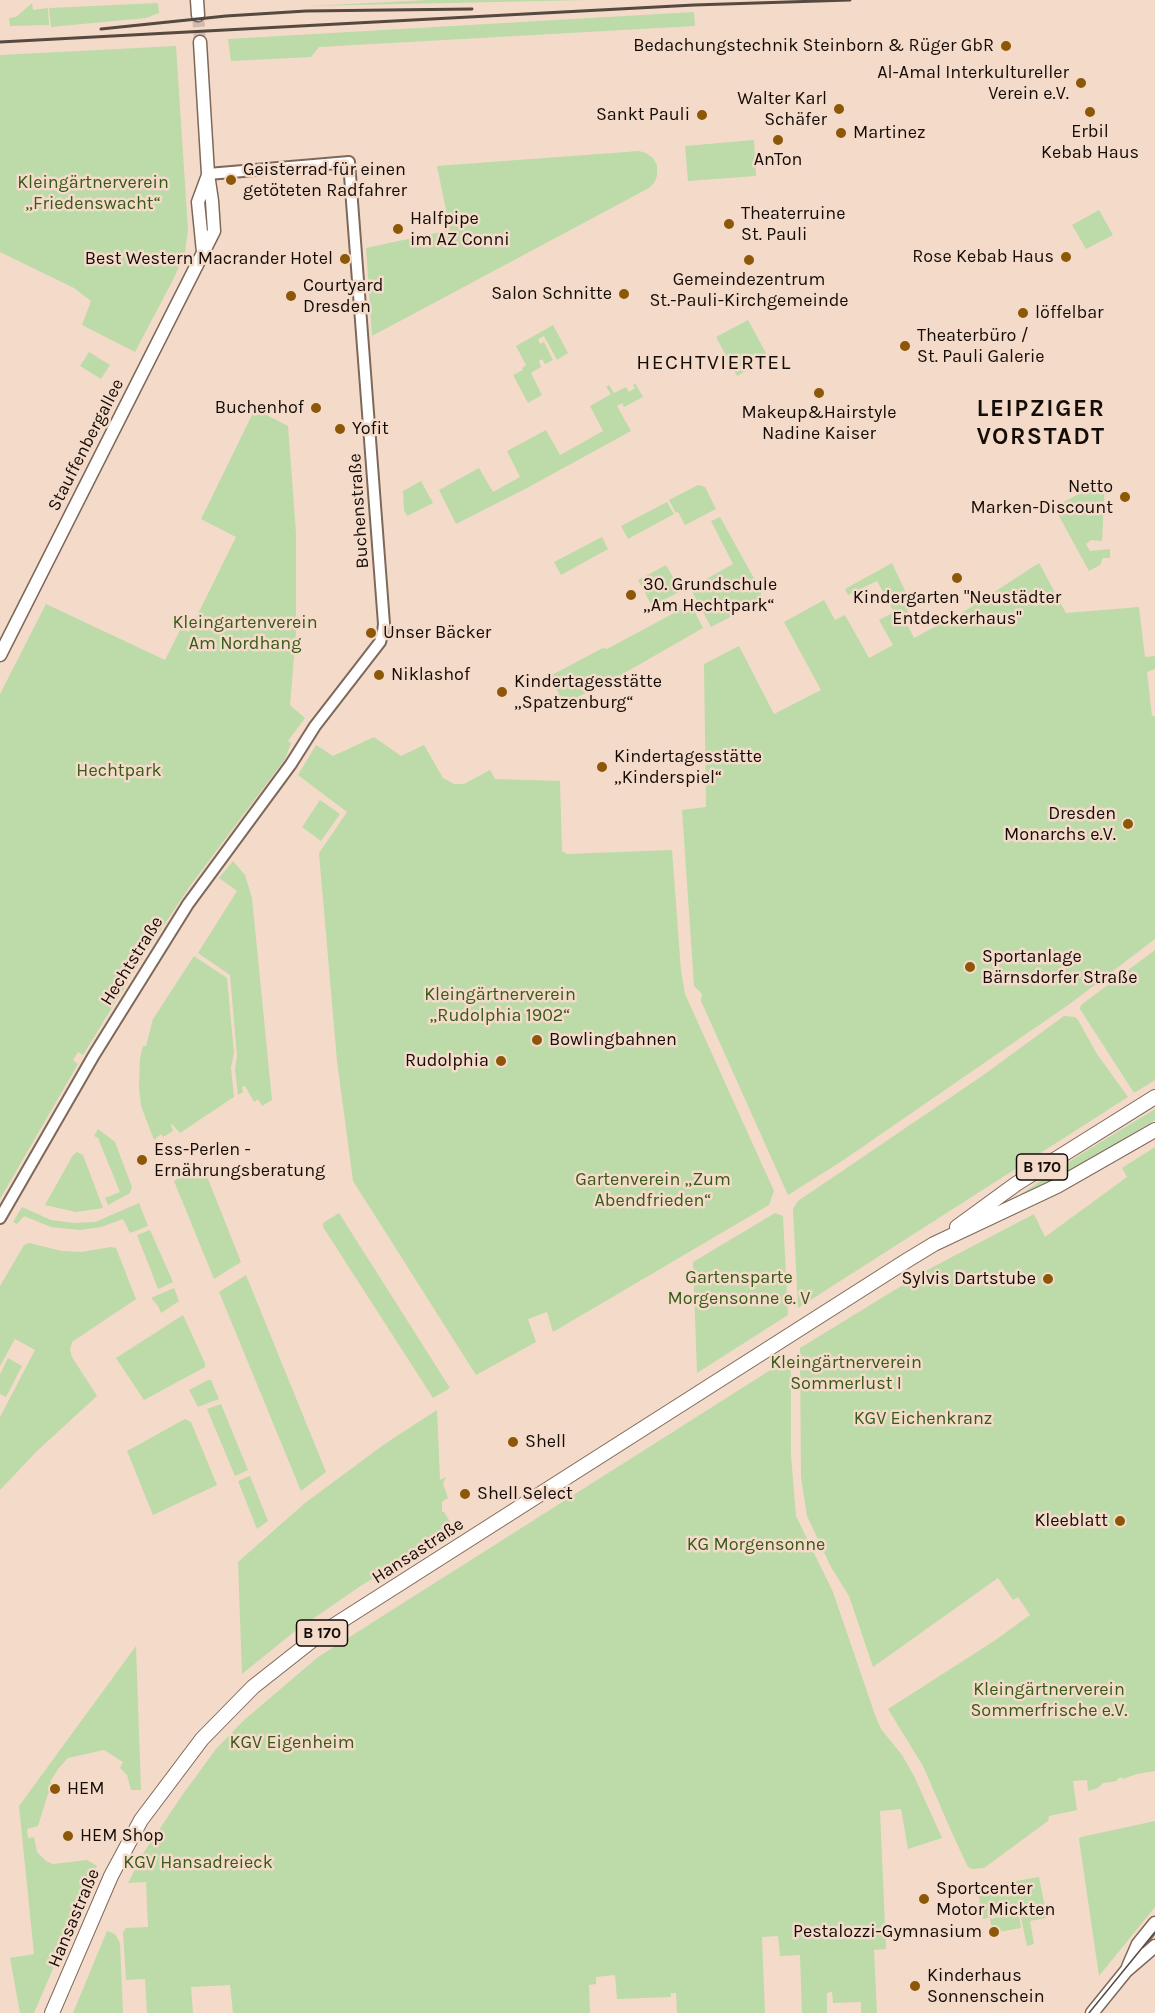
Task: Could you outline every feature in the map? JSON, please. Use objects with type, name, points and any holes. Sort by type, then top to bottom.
[{"type":"main road","points":[[197,0],[198,15]]},
{"type":"main road","name":"Stauffenbergallee","points":[[0,655],[203,252],[198,202],[208,174],[200,42]]},
{"type":"main road","name":"Hansastraße","points":[[52,2013],[111,1876],[141,1820],[202,1739],[253,1687],[319,1635],[934,1244],[1016,1184],[1155,1097]]},
{"type":"main road","name":"Hansastraße","points":[[934,1244],[1057,1186],[1155,1130]]},
{"type":"main road","points":[[1126,1971],[1138,1944],[1155,1923]]},
{"type":"main road","points":[[1092,2013],[1126,1971],[1155,1946]]},
{"type":"street","name":"Buchenstraße","points":[[208,174],[349,162],[384,624],[380,642]]},
{"type":"street","name":"Hechtstraße","points":[[0,1218],[94,1055],[175,924],[291,764],[310,733],[380,642]]},
{"type":"green space","points":[[428,0],[588,0],[310,6]]},
{"type":"green space","points":[[32,3],[33,10],[48,8],[49,25],[10,26],[9,18],[16,17]]},
{"type":"green space","points":[[158,3],[159,13],[146,18],[51,27],[49,8]]},
{"type":"green space","points":[[694,12],[695,26],[319,47],[311,57],[231,61],[228,39]]},
{"type":"green space","name":"Kleingärtnerverein „Friedenswacht“","points":[[176,46],[188,230],[185,253],[135,352],[82,325],[91,301],[74,288],[0,252],[0,55]]},
{"type":"green space","points":[[754,140],[756,176],[688,181],[685,146]]},
{"type":"green space","points":[[639,151],[653,158],[657,165],[657,176],[649,188],[372,336],[366,248],[450,230],[437,166]]},
{"type":"green space","points":[[1099,210],[1113,235],[1086,249],[1072,225]]},
{"type":"green space","points":[[748,320],[766,353],[745,365],[747,370],[737,376],[716,337]]},
{"type":"green space","points":[[553,325],[568,353],[557,360],[544,336],[538,339],[540,344],[544,342],[553,360],[545,364],[542,359],[539,361],[541,367],[531,373],[542,395],[528,403],[513,375],[523,370],[522,368],[526,365],[516,346]]},
{"type":"green space","points":[[89,352],[110,365],[101,379],[80,366]]},
{"type":"green space","points":[[635,383],[643,397],[624,407],[622,403],[617,406],[631,431],[456,524],[439,490],[479,468],[493,492],[520,477],[507,451],[546,430],[560,455],[603,431],[590,406],[611,394],[606,387],[609,385],[614,393],[626,387],[629,392],[635,388],[633,385]]},
{"type":"green space","name":"Hechtpark","points":[[255,409],[288,426],[296,533],[296,633],[290,705],[305,718],[288,741],[291,743],[285,759],[190,886],[83,1055],[78,1052],[73,1060],[78,1064],[0,1199],[0,694],[46,604],[165,660],[181,628],[189,632],[236,537],[201,519]]},
{"type":"green space","points":[[1105,480],[1102,541],[1091,540],[1086,544],[1090,551],[1110,549],[1110,558],[1103,558],[1100,565],[1089,571],[1054,507]]},
{"type":"green space","points":[[421,481],[433,503],[407,516],[404,510],[403,491]]},
{"type":"green space","points":[[698,485],[705,487],[716,509],[685,525],[669,500]]},
{"type":"green space","points":[[667,502],[674,514],[628,539],[621,526]]},
{"type":"green space","points":[[720,517],[761,591],[761,601],[711,627],[690,588],[733,564],[711,521]]},
{"type":"green space","points":[[602,537],[608,549],[561,575],[554,562]]},
{"type":"green space","points":[[892,563],[912,606],[907,609],[912,620],[907,624],[914,638],[968,609],[1039,563],[1066,613],[1139,607],[1145,657],[1155,656],[1155,669],[1147,672],[1152,716],[1155,716],[1155,939],[1071,1003],[845,1159],[788,1195],[701,1001],[702,994],[694,986],[682,810],[706,807],[704,664],[739,646],[774,714],[821,690],[784,622],[824,600],[835,620],[845,615],[869,658],[893,645],[879,620],[894,612],[877,581],[848,595],[845,589]]},
{"type":"green space","points":[[666,565],[681,591],[652,606],[638,580]]},
{"type":"green space","points":[[691,604],[703,628],[621,675],[564,704],[550,676],[603,648],[607,649]]},
{"type":"green space","name":"Kleingärtnerverein „Rudolphia 1902“","points":[[374,737],[401,756],[424,745],[443,778],[454,784],[464,784],[490,770],[495,779],[560,781],[562,851],[567,854],[672,850],[681,971],[685,994],[774,1191],[769,1205],[553,1332],[547,1312],[528,1319],[536,1342],[476,1375],[353,1181],[337,1061],[319,853],[347,812],[298,775],[316,745],[333,756]]},
{"type":"green space","points":[[320,800],[340,814],[321,841],[302,827]]},
{"type":"green space","points":[[233,861],[245,875],[252,898],[272,1100],[262,1106],[258,1099],[254,1102],[245,1086],[242,1087],[243,1092],[238,1095],[230,975],[198,953],[237,891],[219,878]]},
{"type":"green space","points":[[1155,950],[1155,1080],[1134,1093],[1080,1009],[1081,1005]]},
{"type":"green space","points":[[194,956],[227,978],[234,1053],[231,1068],[234,1097],[180,1133],[172,1124],[173,1131],[163,1137],[161,1134],[154,1140],[141,1106],[140,1058],[143,1046],[146,1046],[153,1019]]},
{"type":"green space","points":[[1064,1016],[1075,1017],[1078,1020],[1097,1054],[1128,1097],[798,1308],[793,1209],[798,1201],[982,1076]]},
{"type":"green space","points":[[1155,1109],[1155,1120],[1071,1170],[1024,1195],[1021,1194],[1078,1156]]},
{"type":"green space","points":[[98,1129],[115,1142],[132,1187],[130,1193],[108,1205],[105,1198],[120,1192],[98,1138],[94,1136]]},
{"type":"green space","points":[[1155,1147],[1155,1771],[1122,1779],[1122,1777],[1088,1791],[1087,1780],[1073,1781],[1077,1810],[1049,1816],[1048,1821],[984,1868],[972,1869],[968,1867],[923,1766],[888,1709],[994,1641],[1030,1615],[1018,1597],[1013,1600],[998,1578],[873,1667],[849,1596],[831,1567],[807,1516],[801,1477],[800,1348],[929,1269],[1034,1214],[1045,1237],[1127,1177],[1122,1168]]},
{"type":"green space","points":[[77,1152],[83,1155],[103,1208],[76,1212],[45,1205],[73,1155]]},
{"type":"green space","points":[[202,1164],[241,1262],[214,1279],[174,1181]]},
{"type":"green space","points":[[139,1203],[148,1226],[130,1233],[123,1219],[101,1227],[80,1230],[51,1227],[24,1216],[17,1224],[13,1222],[22,1207],[51,1220],[74,1223],[95,1222]]},
{"type":"green space","points":[[339,1213],[450,1388],[433,1398],[323,1227],[323,1223]]},
{"type":"green space","name":"Gartensparte Morgensonne e. V","points":[[775,1213],[783,1216],[788,1315],[697,1373],[693,1262]]},
{"type":"green space","points":[[150,1230],[173,1282],[158,1289],[137,1235]]},
{"type":"green space","points":[[29,1243],[62,1251],[81,1252],[116,1248],[136,1299],[72,1342],[70,1350],[72,1357],[97,1396],[37,1451],[0,1490],[0,1417],[35,1350],[15,1339],[0,1366],[0,1286],[24,1245]]},
{"type":"green space","points":[[246,1275],[326,1472],[301,1491],[219,1292]]},
{"type":"green space","points":[[174,1288],[179,1301],[161,1313],[151,1298]]},
{"type":"green space","points":[[183,1315],[205,1367],[144,1400],[116,1358]]},
{"type":"green space","points":[[791,1357],[791,1455],[796,1516],[833,1592],[881,1729],[902,1755],[914,1776],[942,1838],[908,1849],[901,1809],[880,1811],[886,1949],[874,1950],[877,2013],[861,2013],[861,2002],[833,2003],[832,1992],[827,1993],[827,2013],[802,2013],[800,1955],[780,1956],[778,1936],[762,1937],[765,2013],[677,2013],[676,1993],[671,1993],[671,1997],[617,1999],[615,1975],[596,1977],[596,1984],[589,1985],[590,2013],[233,2013],[230,1985],[191,1987],[193,2013],[147,2013],[145,1979],[126,1980],[123,1932],[126,1928],[148,1927],[146,1882],[128,1883],[144,1852],[183,1794],[216,1749],[243,1721],[318,1657]]},
{"type":"green space","points":[[8,1358],[22,1366],[6,1397],[0,1394],[0,1374]]},
{"type":"green space","points":[[211,1380],[219,1399],[198,1407],[189,1390]]},
{"type":"green space","points":[[221,1404],[248,1470],[235,1476],[207,1409]]},
{"type":"green space","points":[[437,1410],[440,1480],[446,1477],[443,1484],[448,1498],[442,1502],[442,1512],[454,1528],[359,1587],[294,1632],[242,1674],[238,1562],[305,1503],[386,1443]]},
{"type":"green space","points":[[185,1419],[191,1422],[217,1485],[153,1515],[127,1451]]},
{"type":"green space","points":[[250,1476],[268,1521],[257,1529],[238,1481]]},
{"type":"green space","points":[[136,1646],[141,1790],[131,1790],[127,1775],[120,1768],[123,1762],[104,1750],[68,1758],[50,1782],[54,1784],[48,1794],[38,1826],[27,1829],[28,1838],[34,1837],[37,1852],[46,1861],[53,1864],[87,1860],[97,1866],[34,2013],[20,2013],[10,1958],[34,1954],[19,1806]]},
{"type":"green space","points":[[1155,1821],[1155,1907],[1099,1976],[1079,1839]]},
{"type":"green space","points":[[1039,1877],[1045,1907],[983,1919],[977,1888]]},
{"type":"green space","points":[[1044,1910],[1046,1918],[1030,1921],[1034,1944],[1027,1946],[1020,1913]]},
{"type":"green space","points":[[1019,1914],[1021,1928],[993,1933],[990,1919]]},
{"type":"green space","points":[[107,1931],[115,1934],[120,1943],[123,2013],[73,2013]]},
{"type":"tunnel","points":[[198,15],[200,42]]},
{"type":"tram line","points":[[1089,2013],[1155,1932]]},
{"type":"railway","points":[[0,42],[694,5],[850,0]]},
{"type":"railway","points":[[101,29],[226,16],[306,11],[472,9]]},
{"type":"place","name":"Bedachungstechnik Steinborn & Rüger GbR","points":[[1006,46]]},
{"type":"place","name":"Al-Amal Interkultureller Verein e.V.","points":[[1081,83]]},
{"type":"place","name":"Walter Karl Schäfer","points":[[839,109]]},
{"type":"place","name":"Erbil Kebab Haus","points":[[1090,112]]},
{"type":"place","name":"Sankt Pauli","points":[[702,115]]},
{"type":"place","name":"Martinez","points":[[841,133]]},
{"type":"place","name":"AnTon","points":[[778,140]]},
{"type":"place","name":"Geisterrad für einen getöteten Radfahrer","points":[[231,180]]},
{"type":"place","name":"Theaterruine St. Pauli","points":[[729,224]]},
{"type":"place","name":"Halfpipe im AZ Conni","points":[[398,229]]},
{"type":"place","name":"Rose Kebab Haus","points":[[1066,257]]},
{"type":"place","name":"Best Western Macrander Hotel","points":[[345,259]]},
{"type":"place","name":"Gemeindezentrum St.-Pauli-Kirchgemeinde","points":[[749,260]]},
{"type":"place","name":"Salon Schnitte","points":[[624,294]]},
{"type":"place","name":"Courtyard Dresden","points":[[291,296]]},
{"type":"place","name":"löffelbar","points":[[1023,313]]},
{"type":"place","name":"Theaterbüro / St. Pauli Galerie","points":[[905,346]]},
{"type":"place","name":"Makeup&Hairstyle Nadine Kaiser","points":[[819,393]]},
{"type":"place","name":"Buchenhof","points":[[316,408]]},
{"type":"place","name":"Yofit","points":[[340,429]]},
{"type":"place","name":"Netto Marken-Discount","points":[[1125,497]]},
{"type":"place","name":"Kindergarten \"Neustädter Entdeckerhaus\"","points":[[957,578]]},
{"type":"place","name":"30. Grundschule „Am Hechtpark“","points":[[631,595]]},
{"type":"place","name":"Unser Bäcker","points":[[371,633]]},
{"type":"place","name":"Niklashof","points":[[379,675]]},
{"type":"place","name":"Kindertagesstätte „Spatzenburg“","points":[[502,692]]},
{"type":"place","name":"Kindertagesstätte „Kinderspiel“","points":[[602,767]]},
{"type":"place","name":"Dresden Monarchs e.V.","points":[[1128,824]]},
{"type":"place","name":"Sportanlage Bärnsdorfer Straße","points":[[970,967]]},
{"type":"place","name":"Bowlingbahnen","points":[[537,1040]]},
{"type":"place","name":"Rudolphia","points":[[501,1061]]},
{"type":"place","name":"Ess-Perlen - Ernährungsberatung","points":[[142,1160]]},
{"type":"place","name":"Sylvis Dartstube","points":[[1048,1279]]},
{"type":"place","name":"Shell","points":[[513,1442]]},
{"type":"place","name":"Shell Select","points":[[465,1494]]},
{"type":"place","name":"Kleeblatt","points":[[1120,1521]]},
{"type":"place","name":"HEM","points":[[55,1789]]},
{"type":"place","name":"HEM Shop","points":[[68,1836]]},
{"type":"place","name":"Sportcenter Motor Mickten","points":[[924,1899]]},
{"type":"place","name":"Pestalozzi-Gymnasium","points":[[994,1932]]},
{"type":"place","name":"Kinderhaus Sonnenschein","points":[[915,1986]]},
{"type":"district","name":"HECHTVIERTEL","points":[[714,363]]},
{"type":"district","name":"LEIPZIGER VORSTADT","points":[[1041,423]]},
{"type":"park label","name":"Kleingartenverein Am Nordhang","points":[[245,633]]},
{"type":"park label","name":"Gartenverein „Zum Abendfrieden“","points":[[653,1190]]},
{"type":"park label","name":"Kleingärtnerverein Sommerlust I","points":[[846,1373]]},
{"type":"park label","name":"KGV Eichenkranz","points":[[923,1419]]},
{"type":"park label","name":"KG Morgensonne","points":[[756,1545]]},
{"type":"park label","name":"Kleingärtnerverein Sommerfrische e.V.","points":[[1049,1700]]},
{"type":"park label","name":"KGV Eigenheim","points":[[292,1743]]},
{"type":"park label","name":"KGV Hansadreieck","points":[[198,1863]]}]
